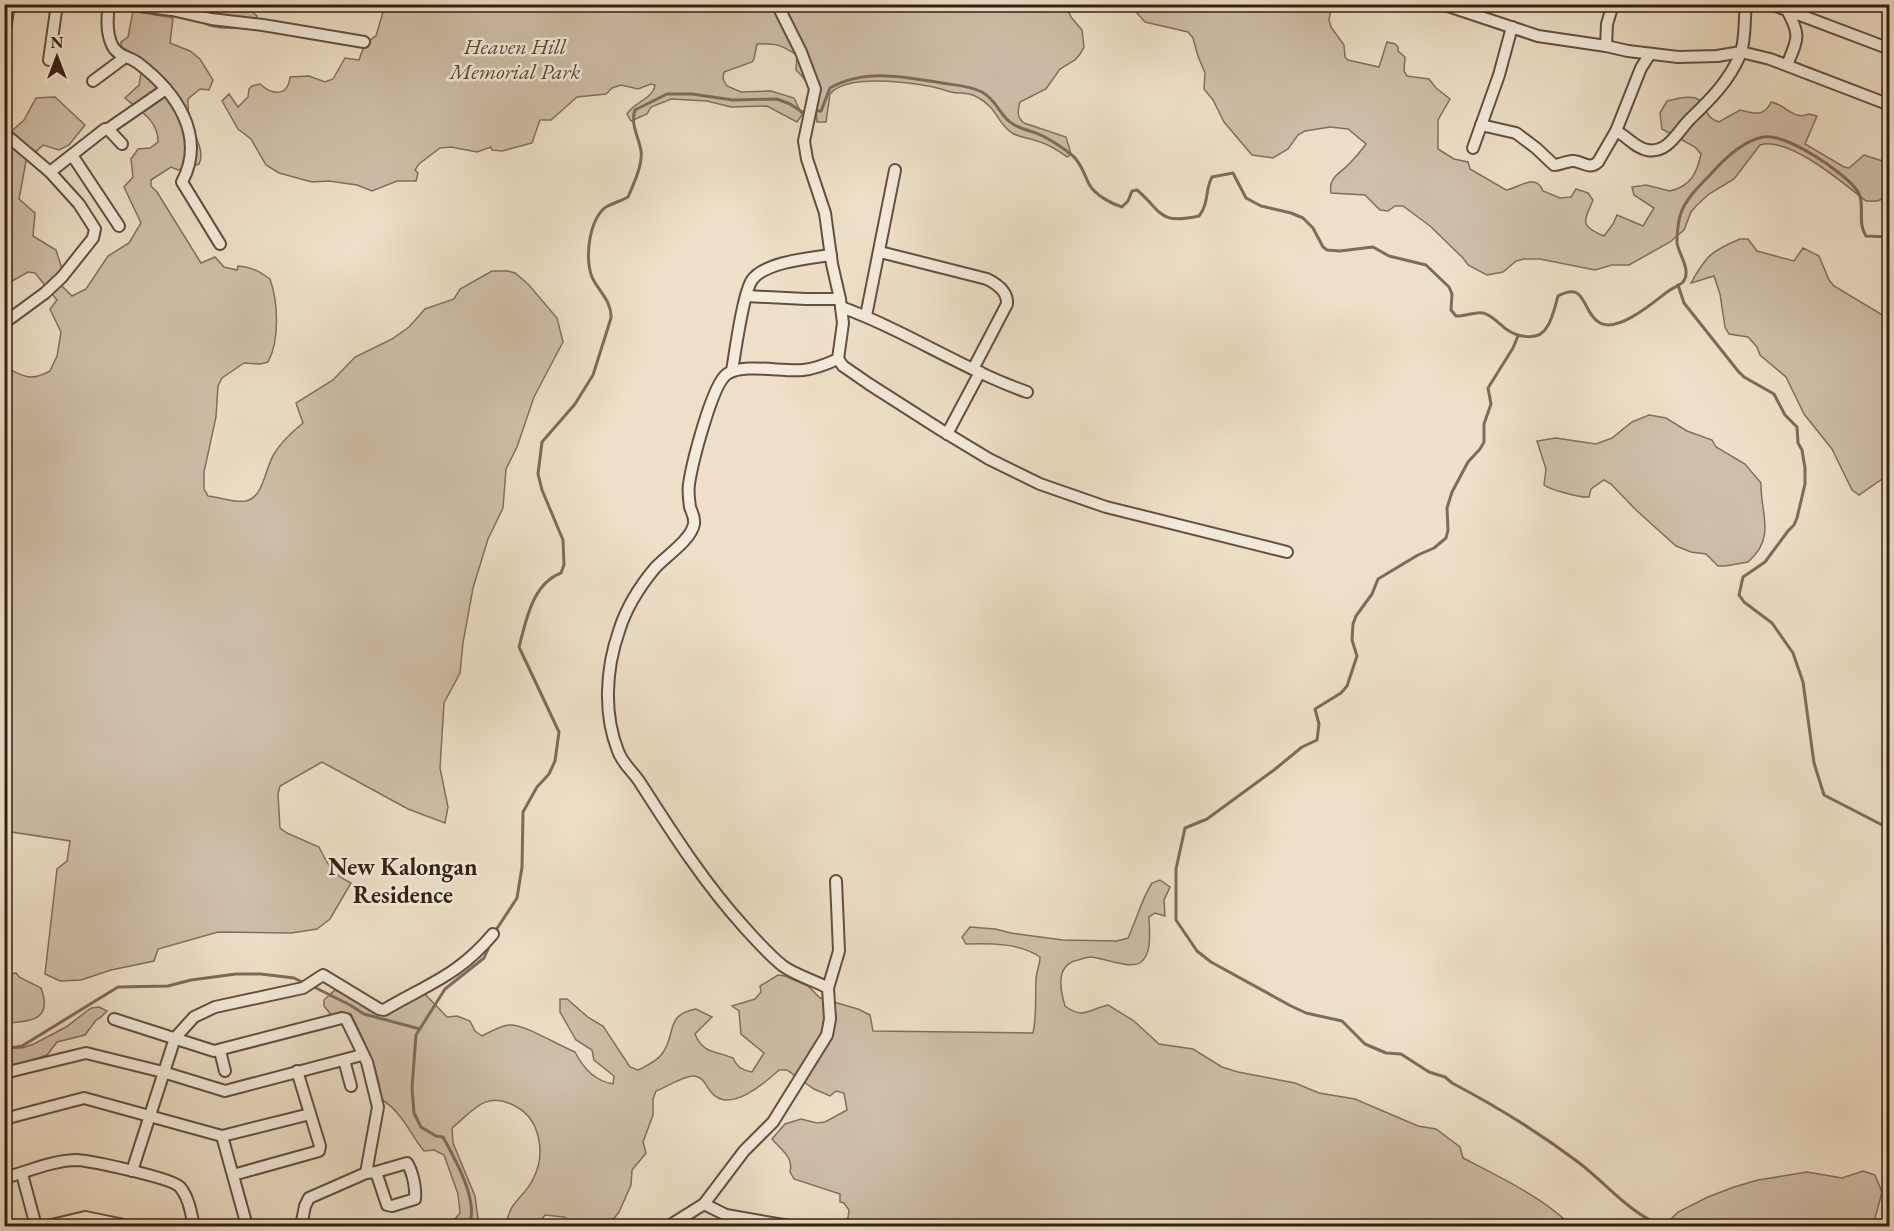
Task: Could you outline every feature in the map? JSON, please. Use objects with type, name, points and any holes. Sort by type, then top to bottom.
[{"type":"street","points":[[4,37],[9,4]]},
{"type":"street","points":[[49,60],[57,4]]},
{"type":"street","points":[[110,4],[106,23],[112,46],[124,58],[134,61],[156,78],[184,113],[191,150],[190,168],[182,182],[220,244]]},
{"type":"street","points":[[125,4],[194,10],[364,42]]},
{"type":"street","points":[[777,4],[814,83],[815,89],[804,141],[807,159],[825,213],[841,303],[843,323],[838,359],[843,366],[947,434],[989,459],[1040,484],[1106,507],[1287,552]]},
{"type":"street","points":[[1442,4],[1538,36],[1650,54],[1678,57],[1717,56],[1742,52],[1787,65],[1890,105]]},
{"type":"street","points":[[1606,46],[1607,24],[1613,4]]},
{"type":"street","points":[[1616,131],[1648,151],[1661,148],[1672,140],[1688,120],[1718,91],[1742,52],[1746,4]]},
{"type":"street","points":[[1771,4],[1890,49]]},
{"type":"street","points":[[1785,8],[1797,31],[1797,40],[1787,65]]},
{"type":"street","points":[[1473,148],[1499,75],[1512,27]]},
{"type":"street","points":[[4,54],[4,71]]},
{"type":"street","points":[[1481,125],[1516,133],[1536,148],[1551,164],[1575,161],[1585,165],[1597,164],[1616,131],[1641,68],[1650,54]]},
{"type":"street","points":[[93,81],[124,58]]},
{"type":"street","points":[[50,172],[93,136],[108,129],[166,89]]},
{"type":"street","points":[[108,129],[122,144]]},
{"type":"street","points":[[4,133],[50,172],[78,204],[93,225],[94,236],[62,277],[45,293],[4,323]]},
{"type":"street","points":[[72,155],[119,226]]},
{"type":"street","points":[[866,316],[895,170]]},
{"type":"street","points":[[880,252],[987,279],[1002,290],[1007,297],[1007,304],[947,434]]},
{"type":"street","points":[[732,371],[746,296],[752,280],[765,270],[798,260],[831,255]]},
{"type":"street","points":[[746,296],[841,303],[976,371],[1027,392]]},
{"type":"street","points":[[828,988],[798,975],[774,958],[723,905],[635,774],[625,765],[613,732],[608,696],[611,657],[619,629],[629,608],[656,567],[690,533],[694,525],[689,485],[712,396],[720,380],[732,371],[741,369],[805,370],[838,359]]},
{"type":"street","points":[[669,1227],[704,1204],[744,1151],[773,1122],[827,1035],[830,1019],[828,988],[839,951],[836,881]]},
{"type":"street","points":[[132,1171],[175,1038],[194,1017],[204,1011],[308,985],[323,975],[384,1010],[461,966],[477,954],[493,934]]},
{"type":"street","points":[[114,1019],[214,1051],[342,1018],[348,1021],[367,1062],[378,1107],[371,1173],[387,1205],[392,1206],[415,1199],[416,1193],[407,1164],[371,1173],[309,1198],[301,1227]]},
{"type":"street","points":[[220,1051],[225,1071]]},
{"type":"street","points":[[4,1074],[86,1053],[225,1090],[362,1055]]},
{"type":"street","points":[[344,1060],[351,1086]]},
{"type":"street","points":[[233,1175],[319,1151],[320,1146],[297,1071]]},
{"type":"street","points":[[4,1119],[84,1098],[222,1136],[310,1114]]},
{"type":"street","points":[[222,1136],[247,1227]]},
{"type":"street","points":[[4,1178],[76,1160],[132,1171],[176,1183],[187,1198],[194,1227]]},
{"type":"street","points":[[22,1174],[36,1227]]},
{"type":"street","points":[[704,1204],[726,1215],[789,1227]]},
{"type":"street","points":[[47,1227],[76,1222],[85,1217],[129,1227]]},
{"type":"green space","points":[[193,5],[245,5],[257,16],[256,28],[210,26],[188,16]]},
{"type":"green space","name":"Heaven Hill Memorial Park","points":[[385,5],[1066,5],[1071,17],[1082,30],[1084,47],[1075,60],[1060,69],[1046,89],[1020,102],[1018,113],[1024,123],[1066,137],[1071,154],[1067,157],[1043,143],[1012,133],[984,101],[974,95],[931,86],[876,81],[849,84],[830,94],[826,122],[817,122],[812,93],[806,81],[796,70],[797,55],[778,45],[757,44],[752,62],[724,72],[723,79],[727,86],[741,92],[771,91],[794,98],[802,115],[797,122],[767,106],[731,107],[707,101],[671,99],[651,107],[647,114],[631,121],[627,114],[651,94],[655,85],[651,84],[638,89],[621,85],[612,88],[606,94],[577,97],[551,120],[540,120],[532,143],[502,151],[492,150],[491,147],[477,152],[451,147],[440,148],[419,164],[415,170],[418,173],[416,181],[397,181],[372,191],[357,185],[329,181],[312,182],[279,173],[266,165],[251,139],[238,129],[222,101],[229,94],[238,107],[248,97],[252,86],[260,84],[269,90],[279,92],[286,88],[290,77],[309,76],[325,82],[333,79],[345,58],[359,60],[365,46],[376,36]]},
{"type":"green space","points":[[1130,5],[1332,5],[1329,20],[1331,27],[1344,45],[1345,57],[1348,60],[1379,67],[1387,42],[1395,44],[1398,51],[1405,57],[1404,71],[1407,76],[1429,79],[1450,99],[1438,120],[1438,149],[1454,159],[1468,162],[1470,169],[1506,190],[1531,182],[1540,185],[1543,191],[1560,198],[1571,197],[1576,189],[1588,193],[1593,200],[1586,218],[1587,226],[1604,236],[1617,215],[1643,226],[1654,208],[1634,195],[1632,187],[1646,185],[1670,191],[1683,186],[1695,173],[1701,154],[1695,147],[1662,129],[1660,113],[1667,101],[1682,98],[1692,97],[1699,100],[1712,119],[1719,122],[1740,110],[1762,112],[1771,102],[1794,114],[1817,116],[1805,144],[1844,167],[1849,168],[1864,155],[1889,163],[1889,195],[1878,201],[1866,201],[1830,173],[1800,154],[1786,147],[1772,144],[1760,145],[1734,179],[1709,194],[1696,206],[1684,230],[1670,242],[1629,265],[1612,265],[1595,270],[1540,259],[1524,259],[1516,261],[1503,272],[1487,275],[1468,265],[1430,226],[1403,206],[1395,206],[1388,211],[1380,210],[1365,195],[1331,193],[1333,179],[1366,144],[1348,129],[1330,127],[1305,131],[1298,135],[1288,149],[1273,158],[1252,155],[1224,122],[1213,100],[1204,89],[1205,73],[1193,38],[1188,32],[1145,22]]},
{"type":"green space","points":[[133,11],[173,18],[170,43],[190,51],[200,59],[213,80],[209,90],[200,89],[188,99],[189,118],[201,153],[199,164],[178,170],[171,167],[151,180],[151,186],[201,263],[215,257],[224,267],[237,270],[238,266],[251,268],[270,279],[275,299],[276,332],[268,362],[244,363],[222,378],[218,386],[216,417],[204,472],[204,489],[208,496],[237,501],[252,498],[257,494],[277,450],[287,437],[303,423],[296,403],[333,380],[355,357],[392,339],[409,327],[425,309],[454,299],[460,289],[492,271],[515,273],[528,284],[557,318],[563,342],[534,397],[517,447],[506,469],[503,508],[488,539],[473,588],[460,673],[444,703],[440,768],[448,807],[445,823],[408,809],[322,762],[280,786],[278,794],[280,828],[319,847],[331,869],[351,883],[330,919],[317,929],[291,933],[218,932],[158,949],[154,961],[111,970],[81,980],[60,981],[45,974],[57,869],[67,861],[70,841],[5,831],[5,367],[32,377],[50,371],[57,356],[61,332],[50,309],[57,300],[35,273],[28,272],[5,285],[5,137],[24,120],[36,98],[55,97],[85,125],[69,145],[59,150],[43,145],[26,161],[19,199],[35,213],[33,236],[56,250],[63,272],[53,277],[72,296],[86,289],[108,256],[129,243],[141,223],[124,187],[133,177],[131,159],[138,149],[150,148],[158,142],[152,122],[125,98],[139,85],[143,62],[126,52],[121,46],[121,42],[128,37]]},
{"type":"green space","points":[[1740,239],[1748,239],[1757,251],[1794,261],[1803,248],[1819,256],[1834,286],[1889,319],[1889,474],[1859,495],[1852,490],[1832,449],[1804,414],[1786,377],[1760,355],[1757,347],[1748,337],[1729,334],[1725,327],[1720,294],[1714,276],[1691,283],[1710,255]]},
{"type":"green space","points":[[1649,415],[1666,418],[1687,431],[1712,440],[1716,447],[1745,464],[1761,483],[1765,534],[1757,553],[1748,562],[1718,566],[1706,554],[1691,552],[1676,546],[1604,480],[1591,489],[1589,497],[1566,493],[1544,485],[1546,469],[1537,441],[1556,438],[1596,444],[1612,438],[1632,422]]},
{"type":"green space","points":[[1160,880],[1170,887],[1164,900],[1165,916],[1155,913],[1149,917],[1150,941],[1145,958],[1141,962],[1130,965],[1091,957],[1071,963],[1062,972],[1061,978],[1065,1006],[1082,1013],[1108,1005],[1134,1021],[1159,1044],[1193,1049],[1222,1067],[1295,1083],[1319,1093],[1355,1099],[1418,1126],[1436,1129],[1460,1147],[1463,1158],[1535,1197],[1571,1226],[837,1226],[848,1218],[849,1210],[844,1203],[840,1202],[840,1194],[794,1179],[790,1172],[788,1158],[772,1139],[785,1124],[801,1119],[817,1123],[825,1122],[847,1110],[844,1093],[836,1091],[830,1096],[814,1089],[787,1070],[779,1070],[747,1094],[727,1100],[711,1092],[703,1080],[695,1076],[681,1079],[656,1091],[653,1099],[653,1115],[643,1142],[646,1153],[632,1170],[631,1185],[619,1212],[608,1226],[573,1226],[573,1223],[564,1217],[545,1215],[536,1226],[506,1226],[510,1210],[529,1186],[537,1170],[539,1138],[536,1128],[524,1112],[505,1102],[487,1101],[473,1109],[452,1128],[453,1143],[475,1196],[479,1226],[438,1226],[455,1219],[460,1213],[458,1194],[444,1155],[434,1150],[424,1151],[400,1116],[381,1099],[374,1066],[351,1014],[340,1012],[332,1016],[324,1006],[324,1000],[335,990],[380,1014],[419,988],[447,1017],[457,1016],[470,1021],[475,1031],[482,1036],[495,1029],[515,1025],[575,1052],[590,1073],[613,1084],[614,1076],[594,1060],[592,1050],[576,1040],[560,1012],[560,999],[567,999],[589,1018],[603,1026],[630,1067],[638,1070],[654,1062],[662,1054],[679,1016],[696,1009],[712,1017],[695,1034],[702,1045],[706,1049],[733,1058],[740,1068],[752,1072],[764,1053],[741,1034],[739,1011],[732,1006],[755,999],[761,992],[760,986],[778,975],[808,986],[820,998],[858,1009],[870,1015],[873,1031],[1033,1033],[1036,977],[1040,957],[1014,946],[966,944],[962,937],[970,927],[1063,940],[1117,941],[1128,938],[1148,889],[1152,883]]},
{"type":"green space","points":[[16,973],[19,977],[41,988],[44,1007],[42,1013],[31,1020],[5,1023],[5,975]]},
{"type":"green space","points":[[99,1007],[107,1011],[96,1020],[85,1035],[57,1042],[47,1055],[5,1069],[5,1048],[22,1048],[34,1044],[66,1027],[91,1008]]},
{"type":"green space","points":[[1863,1171],[1875,1175],[1882,1192],[1873,1226],[1668,1226],[1668,1222],[1678,1212],[1708,1197],[1758,1180],[1807,1172],[1842,1178]]},
{"type":"waterway","points":[[814,111],[821,111],[830,88],[857,78],[900,77],[973,88],[987,96],[1013,124],[1043,136],[1070,153],[1078,162],[1092,188],[1113,203],[1122,207],[1128,201],[1132,191],[1137,190],[1168,218],[1199,216],[1204,207],[1212,177],[1233,173],[1246,198],[1261,206],[1303,218],[1313,228],[1327,250],[1340,251],[1373,247],[1389,256],[1426,265],[1449,287],[1452,294],[1451,310],[1456,316],[1483,313],[1511,332],[1528,337],[1543,332],[1551,320],[1558,296],[1567,292],[1579,295],[1594,318],[1608,325],[1616,324],[1635,315],[1683,282],[1686,273],[1677,243],[1682,210],[1696,190],[1727,158],[1755,139],[1773,137],[1785,141],[1813,155],[1839,173],[1859,194],[1862,224],[1866,236],[1890,237]]},
{"type":"waterway","points":[[494,933],[517,898],[522,867],[523,812],[537,787],[549,774],[555,761],[559,732],[519,647],[537,594],[551,578],[561,573],[564,565],[563,540],[542,490],[538,474],[542,442],[575,404],[593,375],[611,318],[608,303],[591,273],[588,253],[592,231],[600,213],[606,207],[628,197],[637,175],[641,157],[634,126],[635,110],[667,94],[692,94],[733,100],[777,99],[802,112],[808,112]]},
{"type":"waterway","points":[[1678,285],[1684,303],[1738,371],[1744,377],[1774,394],[1785,415],[1797,427],[1798,443],[1802,450],[1805,468],[1805,484],[1797,518],[1765,562],[1743,577],[1739,595],[1744,602],[1772,623],[1793,653],[1803,682],[1814,763],[1824,795],[1890,829]]},
{"type":"waterway","points":[[1518,336],[1488,388],[1491,404],[1484,424],[1484,442],[1468,462],[1452,492],[1447,508],[1446,538],[1434,548],[1378,579],[1372,594],[1353,624],[1352,640],[1357,656],[1347,686],[1341,693],[1315,709],[1319,724],[1317,740],[1302,747],[1207,819],[1185,828],[1176,869],[1176,920],[1197,951],[1211,962],[1306,1013],[1342,1021],[1365,1044],[1386,1053],[1401,1054],[1429,1072],[1445,1077],[1548,1140],[1588,1170],[1629,1206],[1663,1226]]},
{"type":"waterway","points":[[468,1226],[471,1217],[469,1193],[459,1168],[443,1137],[436,1136],[421,1127],[414,1113],[412,1088],[416,1035],[445,989],[484,958],[491,942]]},
{"type":"waterway","points":[[4,1049],[22,1046],[118,987],[168,986],[191,980],[236,974],[294,978],[304,983]]},
{"type":"waterway","points":[[312,986],[364,1014],[420,1029]]},
{"type":"waterway","points":[[359,1226],[369,1223],[382,1226]]},
{"type":"district","name":"New Kalongan Residence","points":[[403,880]]}]
